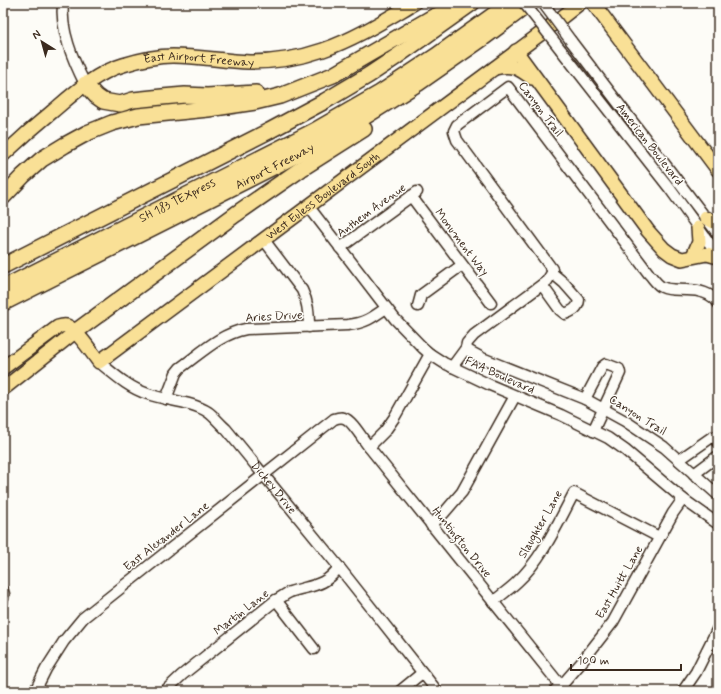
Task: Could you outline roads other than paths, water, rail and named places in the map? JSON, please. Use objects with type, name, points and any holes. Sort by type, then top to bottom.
[{"type":"highway","points":[[3,197],[22,176],[42,159],[87,133],[112,123],[138,116],[214,108],[255,102],[280,96],[333,75],[433,17],[468,3]]},
{"type":"highway","points":[[3,266],[256,138],[318,104],[369,75],[472,3]]},
{"type":"highway","name":"SH 183 TEXpress","points":[[3,276],[307,125],[402,69],[495,3]]},
{"type":"highway","name":"SH 183 TEXpress","points":[[3,288],[314,131],[380,93],[436,56],[510,3]]},
{"type":"highway","name":"Airport Freeway","points":[[3,303],[347,128],[417,84],[530,3]]},
{"type":"highway","points":[[85,84],[103,101],[120,104],[133,100],[185,95],[207,96],[269,92],[280,96]]},
{"type":"highway","points":[[75,332],[236,214],[301,169],[370,125],[417,84]]},
{"type":"main road","name":"East Airport Freeway","points":[[3,155],[85,84],[122,65],[155,57],[173,56],[249,62],[272,61],[301,56],[322,51],[339,44],[371,28],[414,3]]},
{"type":"main road","points":[[593,3],[718,170]]},
{"type":"main road","points":[[601,3],[605,20]]},
{"type":"main road","points":[[576,6],[584,7],[605,20]]},
{"type":"main road","name":"West Euless Boulevard South","points":[[99,362],[309,207],[576,6]]},
{"type":"main road","points":[[533,39],[529,49],[528,62],[540,84]]},
{"type":"main road","points":[[516,51],[648,231],[664,249],[672,255],[682,259],[707,254],[718,256]]},
{"type":"main road","points":[[493,68],[510,66],[522,71],[540,84]]},
{"type":"main road","points":[[693,256],[699,242],[702,223],[718,224]]},
{"type":"main road","points":[[3,368],[58,327],[68,326],[75,332],[3,389]]},
{"type":"main road","name":"Dickey Drive","points":[[75,332],[99,362]]},
{"type":"street","points":[[63,3],[64,28],[67,42],[85,84]]},
{"type":"street","name":"American Boulevard","points":[[524,3],[670,189],[702,223],[718,234]]},
{"type":"street","name":"American Boulevard","points":[[543,3],[702,223],[718,256]]},
{"type":"street","name":"Canyon Trail","points":[[552,273],[552,269],[457,140],[454,131],[457,125],[508,87],[649,274],[662,287],[672,290],[688,290],[707,293],[718,303]]},
{"type":"street","name":"Anthem Avenue","points":[[340,248],[414,194]]},
{"type":"street","name":"Monument Way","points":[[414,194],[462,265],[491,303]]},
{"type":"street","name":"FAA Boulevard","points":[[309,207],[395,319],[430,354],[452,367],[561,415],[608,438],[718,524]]},
{"type":"street","points":[[264,240],[302,290],[308,306],[309,327]]},
{"type":"street","points":[[418,306],[421,295],[462,265]]},
{"type":"street","points":[[452,367],[466,348],[467,343],[474,335],[542,285],[547,281],[552,273],[564,283],[579,300],[578,304],[574,310],[564,314],[542,285]]},
{"type":"street","name":"Aries Drive","points":[[166,399],[176,373],[180,368],[218,339],[237,331],[246,329],[359,324],[370,319],[386,308]]},
{"type":"street","name":"Canyon Trail","points":[[466,348],[482,358],[585,399],[603,408],[658,442],[718,495]]},
{"type":"street","points":[[369,447],[385,431],[394,418],[430,354]]},
{"type":"street","name":"Dickey Drive","points":[[99,362],[120,379],[149,395],[198,407],[208,412],[226,429],[339,567],[437,691]]},
{"type":"street","points":[[585,399],[602,367],[606,364],[619,369],[620,373],[592,431]]},
{"type":"street","points":[[431,525],[444,513],[462,492],[515,396]]},
{"type":"street","name":"Huntington Drive","points":[[334,419],[343,417],[348,420],[493,602],[560,689]]},
{"type":"street","name":"East Alexander Lane","points":[[35,691],[64,640],[83,618],[334,419]]},
{"type":"street","points":[[679,460],[712,437],[715,437],[718,442]]},
{"type":"street","points":[[694,474],[718,456]]},
{"type":"street","name":"Slaughter Lane","points":[[493,602],[518,582],[534,564],[574,493],[659,537]]},
{"type":"street","name":"East Huitt Lane","points":[[560,689],[613,622],[659,537],[683,498]]},
{"type":"street","name":"Martin Lane","points":[[165,691],[182,675],[276,600],[288,593],[315,586],[328,579],[339,567]]},
{"type":"street","points":[[3,591],[3,599]]},
{"type":"street","points":[[276,600],[314,649]]},
{"type":"street","points":[[682,691],[696,672],[718,628]]},
{"type":"street","points":[[400,691],[422,673]]}]
